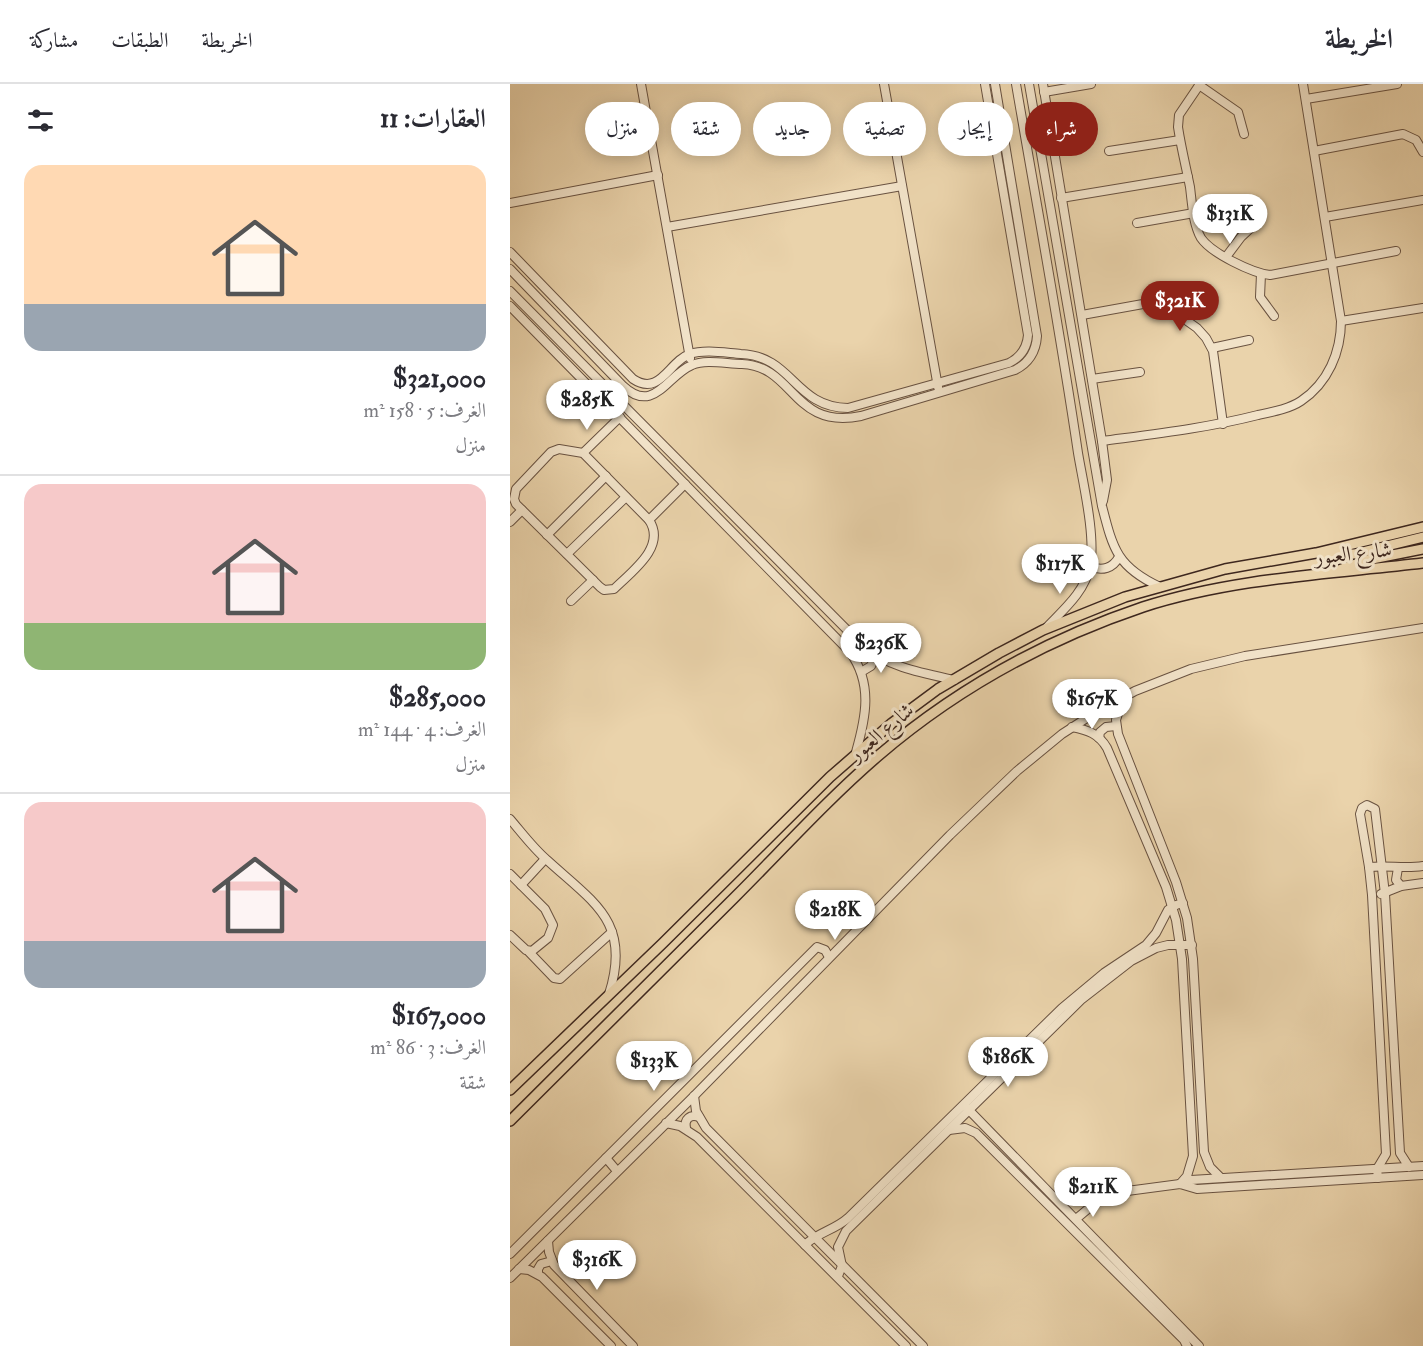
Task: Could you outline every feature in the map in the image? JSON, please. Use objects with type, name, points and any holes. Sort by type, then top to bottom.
[{"type":"main road","name":"شارع العبور","points":[[510,1090],[609,996],[856,752],[914,706],[954,680],[1043,630],[1098,607],[1160,587],[1250,564],[1316,553],[1423,527]]},
{"type":"main road","points":[[1316,553],[1354,554],[1423,537]]},
{"type":"main road","points":[[1331,574],[1359,562],[1423,549]]},
{"type":"main road","name":"شارع العبور","points":[[510,1121],[857,775],[928,716],[986,678],[1074,633],[1146,606],[1191,594],[1252,582],[1423,563]]},
{"type":"main road","points":[[1250,564],[1252,582]]},
{"type":"street","points":[[641,84],[692,365]]},
{"type":"street","points":[[884,84],[939,392]]},
{"type":"street","points":[[985,84],[989,102]]},
{"type":"street","points":[[995,84],[998,102]]},
{"type":"street","points":[[1016,84],[1092,543],[1090,566],[1078,592],[1043,630]]},
{"type":"street","points":[[1029,84],[1102,506],[1110,539],[1119,556],[1136,573],[1160,587]]},
{"type":"street","points":[[1091,84],[1044,88],[1102,441],[1107,480],[1102,506]]},
{"type":"street","points":[[1244,134],[1238,112],[1199,84],[1179,115],[1180,140],[1194,213],[1202,239],[1247,270],[1270,275],[1396,251]]},
{"type":"street","points":[[1102,441],[1223,424],[1287,408],[1307,397],[1325,376],[1335,358],[1341,321],[1303,84]]},
{"type":"street","points":[[1306,99],[1397,84]]},
{"type":"street","points":[[1314,151],[1403,134],[1416,140],[1423,152]]},
{"type":"street","points":[[1109,151],[1180,140]]},
{"type":"street","points":[[510,269],[630,392],[644,396],[656,394],[692,365],[702,363],[757,366],[772,374],[808,408],[822,415],[837,418],[861,416],[1010,372],[1027,362],[1033,354],[1037,340],[1027,301],[999,156]]},
{"type":"street","points":[[510,252],[636,381],[649,384],[659,380],[681,359],[690,354],[762,356],[778,366],[810,397],[843,408],[861,405],[1009,363],[1024,349],[1027,340],[1027,301],[1006,156]]},
{"type":"street","points":[[510,203],[658,175]]},
{"type":"street","points":[[1061,198],[1188,177]]},
{"type":"street","points":[[667,226],[902,186]]},
{"type":"street","points":[[1325,217],[1423,200]]},
{"type":"street","points":[[1137,223],[1194,213]]},
{"type":"street","points":[[1226,257],[1241,237],[1257,222]]},
{"type":"street","points":[[1261,274],[1260,297],[1274,316]]},
{"type":"street","points":[[510,291],[863,646],[876,655],[916,671],[954,680]]},
{"type":"street","points":[[1082,315],[1146,302],[1159,303],[1197,328],[1212,348],[1223,424]]},
{"type":"street","points":[[510,306],[846,646],[861,672],[866,694],[866,709],[856,752]]},
{"type":"street","points":[[1341,321],[1423,308]]},
{"type":"street","points":[[1212,348],[1249,340]]},
{"type":"street","points":[[1092,379],[1140,372]]},
{"type":"street","points":[[583,453],[620,417]]},
{"type":"street","points":[[559,449],[583,453],[606,476],[649,520],[654,533],[650,552],[646,558],[614,589],[604,590],[522,510],[514,499],[516,489],[551,452],[559,449]]},
{"type":"street","points":[[547,535],[606,476]]},
{"type":"street","points":[[649,520],[685,484]]},
{"type":"street","points":[[567,554],[626,497]]},
{"type":"street","points":[[510,522],[522,510]]},
{"type":"street","points":[[1090,566],[1097,569],[1107,568],[1116,562],[1119,556]]},
{"type":"street","points":[[571,601],[593,580]]},
{"type":"street","points":[[510,1278],[694,1096],[950,835],[1017,771],[1072,727],[1123,698],[1163,679],[1213,663],[1423,628]]},
{"type":"street","points":[[861,672],[871,666],[876,655]]},
{"type":"street","points":[[1123,698],[1117,713],[1116,726],[1184,903],[1192,945],[1204,1152],[1208,1163],[1220,1177]]},
{"type":"street","points":[[1099,738],[1100,732],[1106,726],[1116,726]]},
{"type":"street","points":[[1072,727],[1086,730],[1099,738],[1111,759],[1172,907],[1180,946],[1185,1001],[1193,1156],[1187,1176],[1180,1184]]},
{"type":"street","points":[[1378,1173],[1386,1154],[1370,867],[1360,814],[1362,807],[1367,805],[1375,809],[1382,866],[1400,1153],[1409,1167]]},
{"type":"street","points":[[510,819],[545,859],[597,905],[608,922],[612,932],[615,965],[609,996]]},
{"type":"street","points":[[521,885],[545,859]]},
{"type":"street","points":[[1370,867],[1423,866]]},
{"type":"street","points":[[1398,868],[1396,880],[1401,886]]},
{"type":"street","points":[[510,874],[545,909],[553,925],[549,938],[535,950],[529,951]]},
{"type":"street","points":[[1372,895],[1385,894],[1401,886],[1423,883]]},
{"type":"street","points":[[838,1276],[842,1270],[838,1248],[855,1216],[1083,990],[1142,948],[1152,938],[1172,907],[1184,903]]},
{"type":"street","points":[[510,934],[554,978],[560,979],[612,932]]},
{"type":"street","points":[[1152,938],[1156,948]]},
{"type":"street","points":[[1036,1038],[1131,961],[1156,948],[1168,945],[1192,945]]},
{"type":"street","points":[[510,1254],[817,947],[825,950],[829,957]]},
{"type":"street","points":[[805,960],[813,974]]},
{"type":"street","points":[[1185,1001],[1195,1000]]},
{"type":"street","points":[[1187,1046],[1197,1046]]},
{"type":"street","points":[[1189,1089],[1200,1088]]},
{"type":"street","points":[[694,1096],[694,1105],[706,1128],[923,1346]]},
{"type":"street","points":[[805,1245],[815,1237],[855,1216],[947,1131],[966,1107]]},
{"type":"street","points":[[966,1107],[1076,1219],[1102,1252]]},
{"type":"street","points":[[686,1128],[688,1118],[699,1117]]},
{"type":"street","points":[[666,1123],[686,1128],[697,1137],[906,1346]]},
{"type":"street","points":[[947,1131],[959,1128],[976,1133],[1102,1252],[1178,1329],[1199,1346]]},
{"type":"street","points":[[1386,1154],[1391,1157],[1400,1153]]},
{"type":"street","points":[[606,1158],[618,1171]]},
{"type":"street","points":[[1191,1163],[1200,1165],[1208,1163]]},
{"type":"street","points":[[1180,1184],[1197,1189],[1378,1173],[1423,1166]]},
{"type":"street","points":[[1076,1219],[1101,1198],[1112,1193],[1180,1184],[1191,1180],[1220,1177],[1378,1173],[1423,1175]]},
{"type":"street","points":[[832,1230],[842,1238]]},
{"type":"street","points":[[548,1241],[552,1262],[633,1346]]},
{"type":"street","points":[[538,1274],[541,1263],[552,1262]]},
{"type":"street","points":[[519,1269],[530,1270],[538,1274],[611,1346]]},
{"type":"street","points":[[1178,1329],[1187,1346]]}]
